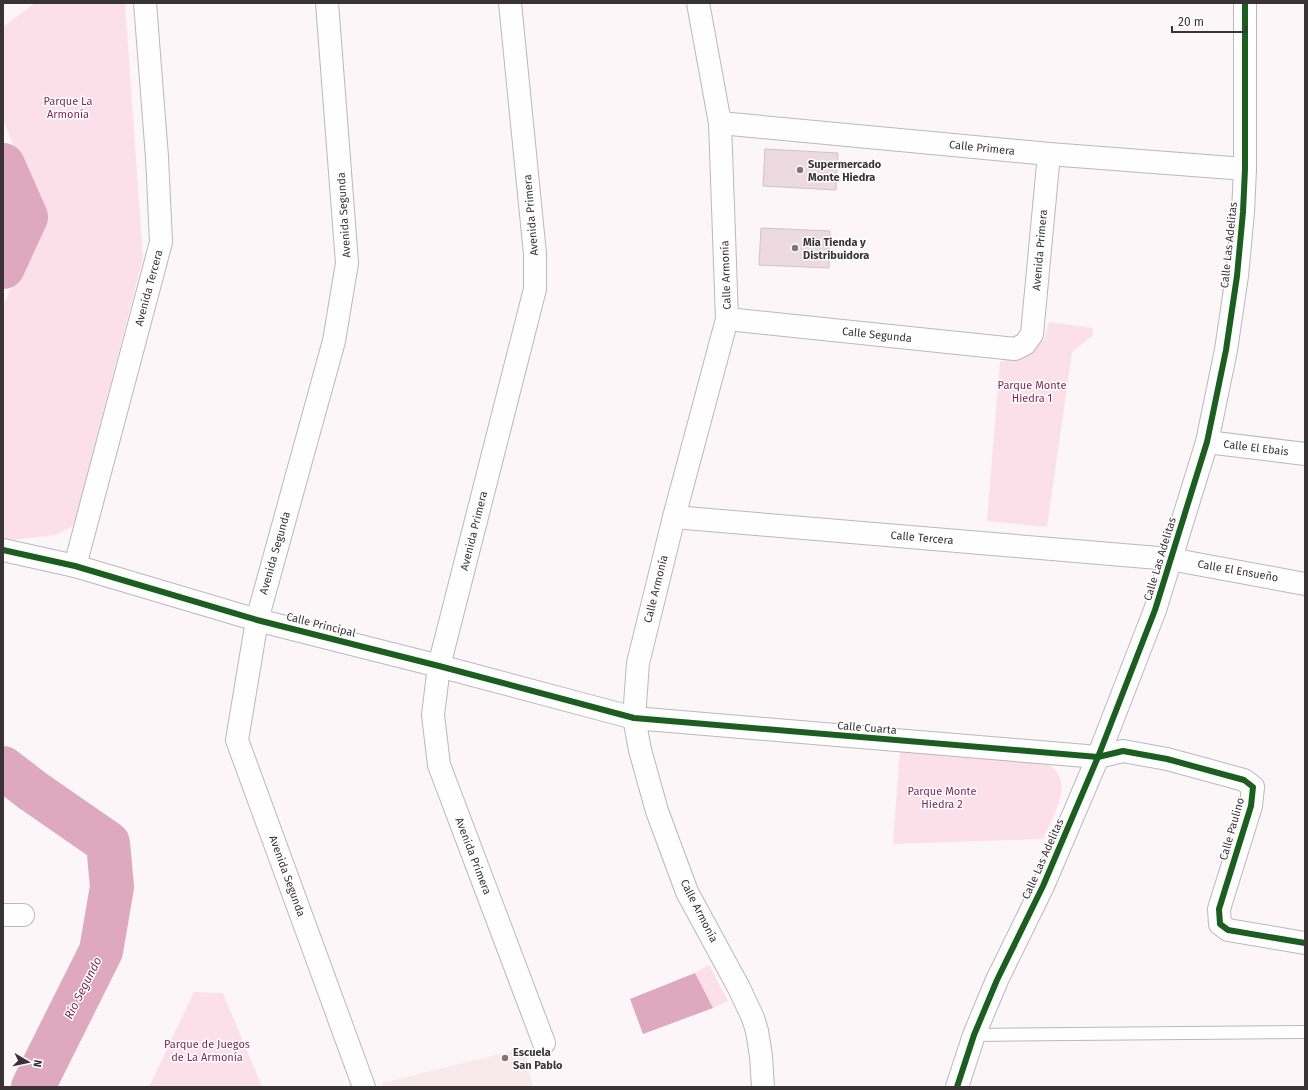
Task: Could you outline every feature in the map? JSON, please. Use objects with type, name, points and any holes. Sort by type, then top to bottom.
[{"type":"street","name":"Avenida Tercera","points":[[75,566],[161,242],[157,157],[145,3]]},
{"type":"street","name":"Avenida Segunda","points":[[327,3],[347,263],[334,341],[257,620],[237,740],[364,1087]]},
{"type":"street","name":"Avenida Primera","points":[[510,3],[535,254],[536,289],[439,666],[433,715],[439,766],[544,1043]]},
{"type":"street","name":"Calle Armonía","points":[[698,3],[720,122],[728,319],[674,517],[638,663],[634,718],[640,750],[657,811],[687,892],[739,988],[753,1018],[762,1056],[763,1087]]},
{"type":"street","name":"Calle Las Adelitas","points":[[957,1087],[974,1035],[997,980],[1043,886],[1098,757],[1155,610],[1206,442],[1226,350],[1237,276],[1243,212],[1245,169],[1245,3]]},
{"type":"street","name":"Calle Primera","points":[[720,122],[1049,154],[1245,169]]},
{"type":"street","name":"Avenida Primera","points":[[1025,344],[1032,334],[1049,154]]},
{"type":"street","name":"Calle Segunda","points":[[728,319],[1015,349],[1025,344]]},
{"type":"street","name":"Calle El Ebais","points":[[1206,442],[1305,454]]},
{"type":"street","name":"Calle Tercera","points":[[674,517],[1170,559]]},
{"type":"street","name":"Calle Principal","points":[[3,550],[75,566],[257,620],[439,666],[634,718]]},
{"type":"street","name":"Calle El Ensueño","points":[[1170,559],[1305,584]]},
{"type":"street","name":"Calle Cuarta","points":[[634,718],[1098,757]]},
{"type":"street","name":"Calle Paulino","points":[[1098,757],[1123,751],[1167,759],[1244,780],[1253,788],[1251,806],[1218,909],[1220,924],[1228,930],[1305,944]]},
{"type":"lane","points":[[974,1035],[1305,1032]]},
{"type":"shaded area","points":[[695,973],[713,1008],[643,1034],[630,999]]},
{"type":"shaded area","name":"Escuela San Pablo","points":[[524,1048],[533,1087],[383,1087],[382,1083]]},
{"type":"green space","name":"Parque La Armonía","points":[[35,3],[125,3],[143,258],[74,526],[55,535],[3,541],[3,305],[44,223],[3,119],[3,27]]},
{"type":"green space","name":"Parque Monte Hiedra 1","points":[[1049,322],[1093,328],[1092,336],[1072,352],[1047,527],[987,521],[1000,362],[1027,354],[1044,339]]},
{"type":"green space","name":"Parque Monte Hiedra 2","points":[[900,749],[1043,761],[1052,767],[1058,774],[1061,783],[1061,791],[1057,808],[1043,839],[893,844]]},
{"type":"green space","points":[[709,965],[728,1001],[713,1008],[695,973]]},
{"type":"green space","name":"Parque de Juegos de La Armonía","points":[[194,992],[223,993],[262,1087],[149,1087]]},
{"type":"building","name":"Supermercado Monte Hiedra","points":[[765,149],[838,153],[836,190],[763,186]]},
{"type":"building","name":"Mia Tienda y Distribuidora","points":[[761,228],[830,231],[829,268],[759,265]]},
{"type":"waterway","name":"Río Segundo","points":[[3,165],[26,217],[3,267]]},
{"type":"waterway","name":"Río Segundo","points":[[3,768],[33,791],[108,843],[112,887],[101,951],[33,1087]]},
{"type":"cycle path","points":[[957,1087],[974,1035],[997,980],[1043,886],[1098,757],[1155,610],[1207,442],[1226,350],[1237,276],[1243,212],[1245,169],[1245,3]]},
{"type":"cycle path","points":[[3,550],[75,566],[257,620],[439,666],[634,718],[1098,757],[1123,751],[1167,759],[1244,780],[1253,787],[1251,806],[1219,909],[1220,924],[1228,930],[1305,943]]},
{"type":"place","name":"Supermercado Monte Hiedra","points":[[800,170]]},
{"type":"place","name":"Mia Tienda y Distribuidora","points":[[795,248]]},
{"type":"place","name":"Escuela San Pablo","points":[[505,1058]]}]
